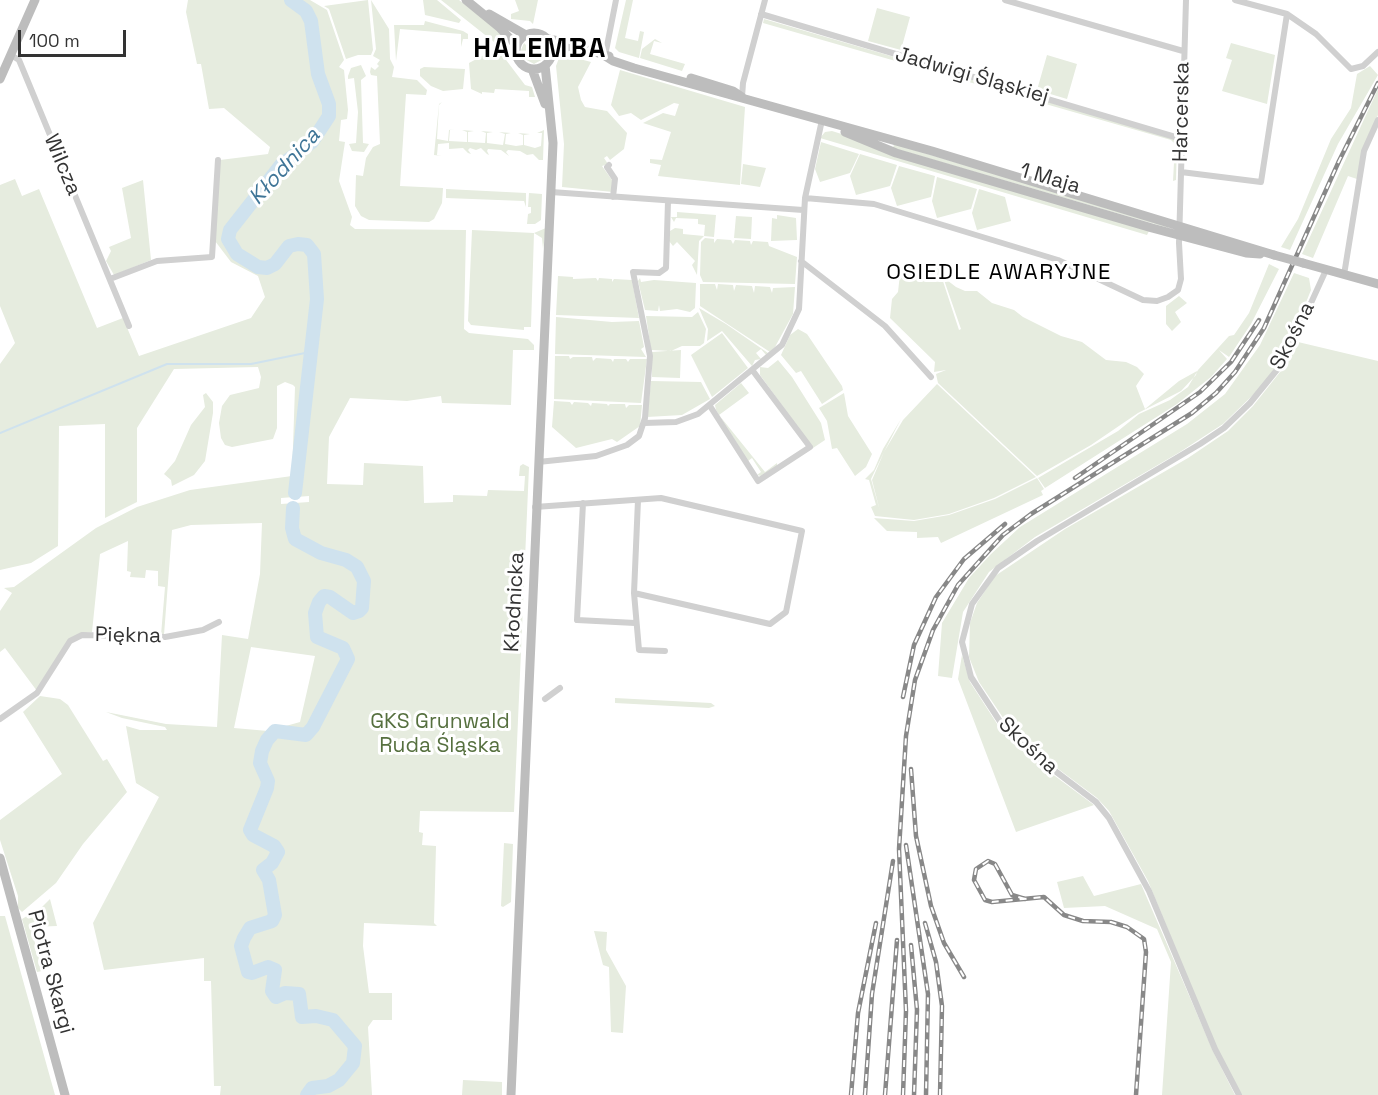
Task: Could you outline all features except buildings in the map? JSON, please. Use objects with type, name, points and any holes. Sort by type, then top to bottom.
[{"type":"main road","points":[[0,79],[35,0]]},
{"type":"main road","points":[[466,0],[524,34],[539,33],[548,39],[552,54],[545,66],[532,69],[518,61],[516,45],[466,0]]},
{"type":"main road","points":[[516,45],[524,34]]},
{"type":"main road","name":"1 Maja","points":[[548,39],[574,44],[579,48]]},
{"type":"main road","name":"1 Maja","points":[[552,54],[564,49],[579,48],[623,64],[732,97],[742,97],[1181,225],[1378,286]]},
{"type":"main road","name":"Kłodnicka","points":[[511,1095],[535,575],[535,507],[553,142],[545,66]]},
{"type":"main road","name":"Kłodnicka","points":[[532,69],[544,104],[550,111]]},
{"type":"main road","name":"1 Maja","points":[[822,120],[896,153],[1180,236],[1246,253],[1274,255]]},
{"type":"main road","name":"Piotra Skargi","points":[[0,858],[65,1095]]},
{"type":"street","points":[[605,56],[616,0]]},
{"type":"street","points":[[742,97],[743,83],[765,0]]},
{"type":"street","points":[[1005,0],[1183,51]]},
{"type":"street","name":"Harcerska","points":[[805,198],[874,204],[1058,260],[1143,300],[1160,300],[1172,294],[1178,290],[1181,279],[1183,51],[1186,0]]},
{"type":"street","points":[[1235,0],[1287,14],[1316,34],[1351,69],[1370,62],[1378,52]]},
{"type":"street","name":"Jadwigi Śląskiej","points":[[761,14],[1182,139]]},
{"type":"street","points":[[1181,172],[1261,182],[1287,14]]},
{"type":"street","name":"Wilcza","points":[[11,55],[19,60],[129,326]]},
{"type":"street","points":[[644,423],[682,421],[710,406],[779,349],[796,320],[805,198],[822,120]]},
{"type":"street","points":[[1344,275],[1365,151],[1378,120]]},
{"type":"street","points":[[110,279],[150,263],[212,257],[218,160]]},
{"type":"street","points":[[609,165],[607,167],[615,179],[613,197]]},
{"type":"street","points":[[551,192],[804,210]]},
{"type":"street","points":[[538,462],[596,456],[627,445],[639,436],[644,423],[650,356],[633,272],[659,273],[666,268],[668,201]]},
{"type":"street","points":[[801,261],[885,326],[931,377]]},
{"type":"street","name":"Skośna","points":[[1239,1095],[1215,1050],[1149,891],[1109,818],[1096,802],[1030,752],[1005,729],[971,677],[962,642],[972,604],[991,575],[1008,560],[1184,455],[1224,428],[1250,403],[1285,360],[1326,270]]},
{"type":"street","points":[[710,406],[758,481],[810,447],[753,370]]},
{"type":"street","points":[[535,507],[661,498],[736,513],[802,531],[786,612],[770,624],[634,593]]},
{"type":"street","points":[[638,500],[634,593],[639,650],[665,651]]},
{"type":"street","points":[[582,503],[577,620],[635,623]]},
{"type":"street","name":"Piękna","points":[[0,719],[37,693],[70,641],[82,636],[165,638],[203,630],[219,622]]},
{"type":"street","points":[[545,699],[560,688]]},
{"type":"green space","name":"GKS Grunwald Ruda Śląska","points":[[188,0],[287,0],[294,4],[305,14],[310,23],[316,73],[327,103],[328,115],[323,125],[304,146],[282,159],[229,230],[228,239],[237,255],[240,256],[229,239],[231,230],[287,163],[314,142],[331,116],[331,104],[320,73],[315,21],[310,12],[296,0],[310,0],[327,10],[344,60],[339,67],[344,70],[348,110],[347,119],[341,120],[339,141],[345,142],[339,181],[352,217],[350,225],[355,229],[466,230],[464,329],[469,333],[528,339],[534,345],[534,350],[513,350],[511,405],[442,403],[441,396],[407,401],[350,398],[329,437],[327,484],[363,485],[364,463],[423,466],[424,503],[453,502],[453,495],[487,496],[488,490],[524,491],[525,476],[519,476],[520,466],[523,464],[529,467],[514,812],[420,811],[419,832],[423,833],[422,845],[436,846],[434,923],[437,926],[364,923],[363,946],[369,993],[392,993],[392,1020],[373,1020],[368,1027],[372,1095],[220,1095],[221,1086],[214,1086],[211,981],[204,981],[204,958],[104,970],[93,923],[159,797],[136,783],[126,726],[140,730],[167,730],[165,727],[122,718],[106,712],[166,724],[217,727],[222,635],[248,639],[260,574],[262,523],[191,525],[172,530],[164,635],[161,635],[165,587],[158,586],[158,571],[146,570],[145,578],[130,577],[131,572],[127,571],[128,541],[100,554],[92,632],[81,633],[68,641],[37,691],[5,648],[0,652],[0,611],[12,593],[4,588],[14,587],[96,528],[137,507],[190,490],[292,476],[295,387],[293,385],[285,382],[277,386],[277,428],[273,439],[232,447],[225,445],[221,438],[219,423],[222,406],[230,395],[259,388],[261,377],[258,367],[174,369],[137,428],[137,502],[105,518],[105,424],[59,426],[58,546],[31,563],[0,570],[0,364],[15,343],[0,306],[0,185],[15,179],[22,196],[39,189],[97,328],[123,318],[139,356],[251,318],[265,297],[258,276],[231,262],[215,241],[220,160],[268,154],[270,147],[224,108],[209,109],[201,64],[197,64],[186,12]],"holes":[[[298,243],[307,244],[314,254],[318,299],[296,497],[309,496],[309,502],[281,504],[281,498],[294,497],[303,427],[316,299],[313,254],[306,245],[298,244],[290,247],[275,265],[268,268],[260,267],[275,264],[289,246]],[[251,647],[315,656],[300,722],[268,731],[234,728]]]},
{"type":"green space","points":[[368,0],[373,50],[371,55],[358,55],[346,59],[329,9],[324,6]]},
{"type":"green space","points":[[371,0],[389,29],[390,59],[394,67],[392,77],[417,80],[427,90],[426,95],[406,94],[400,186],[443,188],[442,203],[434,219],[429,222],[369,220],[361,216],[355,206],[356,175],[363,176],[366,158],[373,147],[380,144],[377,76],[371,75],[370,72],[371,67],[375,70],[379,66],[377,64],[380,60],[373,56],[376,49]]},
{"type":"green space","points":[[423,0],[437,0],[461,20],[459,23],[425,15]]},
{"type":"green space","points":[[441,0],[459,0],[504,35],[494,42]]},
{"type":"green space","points":[[515,0],[538,0],[533,24],[530,21],[511,19],[511,14],[519,11]]},
{"type":"green space","points":[[626,0],[633,0],[625,38],[638,41],[640,31],[644,32],[639,58],[619,52],[615,48]]},
{"type":"green space","points":[[877,8],[910,17],[901,50],[868,41]]},
{"type":"green space","points":[[764,19],[1172,138],[1177,141],[1176,180],[1173,181],[1175,144],[1171,140],[763,23]]},
{"type":"green space","points":[[425,21],[463,31],[468,34],[468,39],[463,39],[461,47],[461,34],[400,29],[396,61],[394,25],[424,25]]},
{"type":"green space","points":[[534,38],[542,40],[547,50],[545,58],[534,64],[523,58],[521,50],[524,43],[531,50],[534,48],[528,40]]},
{"type":"green space","points":[[655,39],[662,43],[654,41],[650,54],[685,64],[682,71],[640,58],[642,49]]},
{"type":"green space","points":[[1231,43],[1275,55],[1267,104],[1222,91],[1232,60],[1226,58]]},
{"type":"green space","points":[[497,48],[525,85],[532,87],[535,97],[529,97],[529,91],[495,89],[494,93],[482,92],[482,94],[471,89],[469,63]]},
{"type":"green space","points":[[565,55],[591,62],[578,87],[585,107],[607,111],[627,133],[624,149],[610,160],[607,156],[604,158],[608,164],[602,166],[614,183],[613,192],[562,187],[564,144],[556,66],[559,58]]},
{"type":"green space","points":[[1047,55],[1077,64],[1067,99],[1037,90]]},
{"type":"green space","points":[[361,65],[366,76],[361,80],[363,143],[369,144],[364,152],[352,151],[349,144],[356,143],[358,112],[354,78],[348,79],[348,76],[351,68]]},
{"type":"green space","points":[[1370,66],[1378,75],[1338,144],[1290,250],[1281,247],[1298,219],[1331,139],[1351,108],[1357,74]]},
{"type":"green space","points":[[424,67],[465,69],[463,89],[443,91],[431,86],[420,76],[420,69]]},
{"type":"green space","points":[[620,70],[745,107],[740,185],[658,176],[661,165],[650,163],[650,159],[662,160],[671,132],[643,123],[663,113],[675,116],[679,104],[674,103],[641,120],[631,113],[619,116],[611,105]]},
{"type":"green space","points":[[1378,89],[1378,115],[1363,151],[1357,179],[1348,176],[1313,258],[1302,254]]},
{"type":"green space","points":[[442,102],[439,105],[437,139],[448,141],[449,130],[455,129],[450,130],[449,141],[467,142],[467,132],[462,130],[474,131],[468,132],[468,142],[485,143],[486,133],[481,131],[493,132],[487,133],[487,143],[503,145],[505,134],[499,132],[511,133],[506,134],[505,144],[516,146],[523,145],[523,135],[518,133],[530,134],[524,135],[524,145],[535,148],[541,146],[542,133],[537,133],[544,130],[543,160],[539,160],[533,154],[527,155],[520,151],[508,150],[506,152],[509,156],[501,150],[488,149],[489,155],[481,148],[476,150],[470,148],[468,150],[471,154],[463,148],[449,149],[449,143],[438,144],[437,155],[442,156],[434,155],[439,104]]},
{"type":"green space","points":[[832,131],[1149,231],[1147,235],[820,138],[825,132]]},
{"type":"green space","points":[[821,142],[859,154],[850,173],[820,182],[815,169]]},
{"type":"green space","points":[[894,144],[1169,226],[1168,228],[893,148]]},
{"type":"green space","points":[[860,154],[897,165],[890,186],[856,195],[850,176]]},
{"type":"green space","points":[[743,164],[766,168],[760,187],[741,184]]},
{"type":"green space","points":[[899,166],[935,176],[931,197],[897,206],[891,188]]},
{"type":"green space","points":[[937,177],[977,189],[971,209],[937,218],[932,201]]},
{"type":"green space","points":[[143,180],[151,260],[114,275],[106,261],[111,251],[109,247],[131,238],[122,188]]},
{"type":"green space","points":[[446,189],[526,193],[526,207],[524,201],[446,198]]},
{"type":"green space","points":[[979,189],[1005,197],[1011,221],[977,230],[972,213]]},
{"type":"green space","points":[[529,193],[542,194],[541,220],[535,224],[527,224],[528,214],[531,213],[531,207],[528,207]]},
{"type":"green space","points":[[677,212],[716,215],[714,237],[704,236],[705,225],[698,224],[698,219],[676,218],[674,222],[671,217],[677,217]]},
{"type":"green space","points":[[777,215],[796,218],[797,240],[771,241],[772,218],[777,219]]},
{"type":"green space","points":[[736,216],[752,217],[751,239],[734,238]]},
{"type":"green space","points":[[546,228],[543,249],[542,238],[534,233]]},
{"type":"green space","points":[[675,228],[683,229],[683,234],[704,236],[699,241],[697,275],[692,265],[695,261],[677,242],[673,246],[669,241],[670,231]]},
{"type":"green space","points":[[472,230],[534,233],[531,327],[524,327],[524,330],[471,325],[468,321]]},
{"type":"green space","points":[[705,238],[714,239],[714,243],[717,239],[731,240],[733,244],[735,240],[750,241],[751,245],[753,241],[768,242],[769,246],[797,257],[795,284],[703,282],[700,275],[701,242]]},
{"type":"green space","points":[[919,262],[937,263],[959,330],[961,329],[943,277],[956,287],[965,291],[977,291],[992,303],[1014,310],[1061,336],[1082,342],[1106,360],[1126,362],[1137,367],[1144,374],[1136,386],[1145,409],[1179,381],[1197,371],[1196,375],[1181,391],[1138,413],[1091,445],[1037,476],[938,383],[936,374],[946,370],[934,372],[935,362],[890,318],[892,299],[898,292],[900,274]]},
{"type":"green space","points":[[1269,264],[1279,269],[1251,324],[1229,357],[1219,350],[1227,359],[1211,377],[1177,404],[1045,488],[1038,478],[1118,431],[1139,414],[1170,400],[1188,387],[1198,370],[1229,336],[1234,335],[1249,313]]},
{"type":"green space","points":[[1294,273],[1309,278],[1311,290],[1284,357],[1256,392],[1223,424],[1180,452],[1035,537],[989,572],[963,612],[952,678],[938,676],[942,623],[969,578],[1020,527],[1187,424],[1225,394],[1260,345]]},
{"type":"green space","points":[[558,276],[573,277],[573,279],[596,278],[598,281],[599,278],[612,279],[612,282],[614,279],[632,280],[639,318],[556,315]]},
{"type":"green space","points":[[640,278],[641,282],[654,280],[696,283],[695,308],[690,312],[677,309],[660,311],[659,305],[658,311],[645,310],[638,281]]},
{"type":"green space","points":[[700,284],[715,284],[717,290],[718,284],[733,285],[734,291],[736,285],[752,286],[754,293],[755,286],[770,287],[772,293],[773,288],[795,287],[793,314],[775,347],[770,352],[700,306]]},
{"type":"green space","points":[[1179,296],[1187,303],[1175,312],[1181,322],[1172,331],[1166,324],[1166,306]]},
{"type":"green space","points":[[699,308],[768,353],[766,355],[761,349],[756,353],[761,359],[755,360],[752,366],[722,331],[707,341],[708,329]]},
{"type":"green space","points":[[698,312],[706,329],[704,343],[700,346],[682,346],[671,351],[651,350],[646,316],[692,317]]},
{"type":"green space","points":[[556,317],[612,322],[639,321],[644,347],[641,349],[646,357],[555,354]]},
{"type":"green space","points":[[798,329],[807,334],[842,386],[843,390],[822,404],[801,371],[796,373],[781,355],[790,335]]},
{"type":"green space","points":[[722,333],[748,368],[712,397],[691,355]]},
{"type":"green space","points":[[1298,342],[1378,361],[1378,1095],[1242,1095],[1216,1047],[1148,881],[1109,811],[1097,798],[1033,750],[1008,725],[979,682],[969,657],[970,623],[977,603],[995,576],[1065,529],[1188,458],[1228,431],[1253,406],[1288,362]]},
{"type":"green space","points":[[681,350],[680,378],[652,377],[652,352]]},
{"type":"green space","points":[[555,356],[569,356],[570,359],[592,357],[593,361],[596,358],[611,359],[613,362],[614,359],[626,359],[628,362],[630,359],[647,359],[641,403],[554,399]]},
{"type":"green space","points":[[778,360],[792,377],[821,423],[825,440],[813,448],[760,375],[760,367],[768,368]]},
{"type":"green space","points":[[651,381],[701,382],[710,399],[682,415],[647,417]]},
{"type":"green space","points":[[741,383],[749,393],[719,415],[715,405]]},
{"type":"green space","points":[[937,384],[1036,477],[994,498],[949,514],[914,520],[875,516],[871,507],[876,505],[869,480],[865,479],[874,470],[883,449],[901,419],[884,452],[903,420]],"holes":[[[884,452],[872,480],[880,511],[871,479]]]},
{"type":"green space","points":[[206,393],[213,402],[213,413],[205,461],[194,475],[172,486],[171,480],[164,474],[175,461],[191,425],[205,407],[203,395]]},
{"type":"green space","points":[[844,393],[848,416],[872,454],[866,467],[855,476],[837,448],[832,449],[827,421],[819,408]]},
{"type":"green space","points":[[554,401],[570,402],[572,405],[574,402],[588,403],[591,406],[592,403],[608,406],[625,404],[626,408],[629,405],[642,405],[640,426],[617,442],[612,439],[576,448],[552,427]]},
{"type":"green space","points":[[720,416],[765,472],[777,463],[777,466],[761,476],[757,475],[761,472],[752,458],[748,461]]},
{"type":"green space","points":[[1037,478],[1044,489],[1041,491],[1043,495],[941,543],[938,537],[917,538],[917,532],[887,531],[874,518],[914,521],[949,515],[995,499]]},
{"type":"green space","points":[[962,655],[970,682],[1003,733],[1028,756],[1094,805],[1016,832],[958,679]]},
{"type":"green space","points":[[40,696],[60,699],[68,705],[103,761],[107,759],[127,792],[83,844],[56,883],[22,912],[18,908],[18,896],[0,840],[0,820],[62,774],[23,712]]},
{"type":"green space","points":[[615,698],[711,703],[715,706],[709,708],[615,703]]},
{"type":"green space","points":[[504,843],[513,844],[511,902],[503,907],[501,906]]},
{"type":"green space","points":[[1083,876],[1094,896],[1141,884],[1213,1051],[1235,1095],[1162,1095],[1171,962],[1157,929],[1105,906],[1064,908],[1057,882]]},
{"type":"green space","points":[[50,899],[57,926],[31,927],[42,971],[37,972],[22,919],[42,907]]},
{"type":"green space","points":[[0,916],[5,916],[55,1095],[0,1095]]},
{"type":"green space","points":[[594,931],[607,932],[606,950],[626,986],[623,1033],[611,1032],[609,967],[603,965]]},
{"type":"green space","points":[[463,1080],[502,1082],[502,1095],[462,1095]]},
{"type":"waterway","name":"Kłodnica","points":[[291,0],[306,11],[311,21],[318,74],[329,104],[329,116],[312,142],[281,165],[230,230],[228,239],[237,254],[258,267],[267,268],[275,264],[289,246],[307,245],[314,254],[317,299],[295,493]]},
{"type":"waterway","points":[[0,433],[167,364],[251,364],[310,352]]},
{"type":"waterway","name":"Kłodnica","points":[[293,508],[292,528],[295,539],[321,553],[346,560],[357,567],[364,581],[362,608],[359,611],[353,613],[330,597],[324,596],[319,602],[315,613],[317,637],[343,648],[348,659],[313,727],[306,735],[275,731],[267,740],[260,763],[268,781],[267,788],[250,830],[253,835],[274,846],[278,852],[272,863],[263,870],[269,880],[275,915],[272,921],[250,928],[241,946],[248,972],[252,973],[268,967],[275,970],[272,991],[276,997],[285,993],[299,994],[302,1017],[316,1016],[333,1020],[355,1046],[353,1063],[339,1080],[328,1086],[312,1088],[307,1095]]},
{"type":"railway","points":[[903,1095],[906,1011],[899,849],[906,736],[915,680],[933,630],[958,585],[1003,535],[1031,514],[1192,413],[1216,393],[1235,372],[1264,328],[1339,161],[1378,83]]},
{"type":"railway","points":[[1075,478],[1200,392],[1231,362],[1259,320]]},
{"type":"railway","points":[[903,697],[914,645],[936,597],[964,559],[1005,524]]},
{"type":"railway","points":[[911,769],[916,836],[931,906],[944,943],[964,977]]},
{"type":"railway","points":[[906,845],[928,994],[926,1095]]},
{"type":"railway","points":[[865,1095],[872,994],[893,861]]},
{"type":"railway","points":[[1025,899],[1012,895],[995,864],[988,861],[976,869],[974,880],[985,900],[992,902],[1044,897],[1064,915],[1083,921],[1111,922],[1127,927],[1144,939],[1146,952],[1136,1095]]},
{"type":"railway","points":[[851,1095],[858,1013],[876,923]]},
{"type":"railway","points":[[925,923],[936,962],[942,1006],[940,1095]]},
{"type":"railway","points":[[885,1095],[897,940]]},
{"type":"railway","points":[[911,945],[917,1010],[914,1095]]},
{"type":"district","name":"HALEMBA","points":[[540,50]]},
{"type":"district","name":"OSIEDLE AWARYJNE","points":[[999,273]]}]
